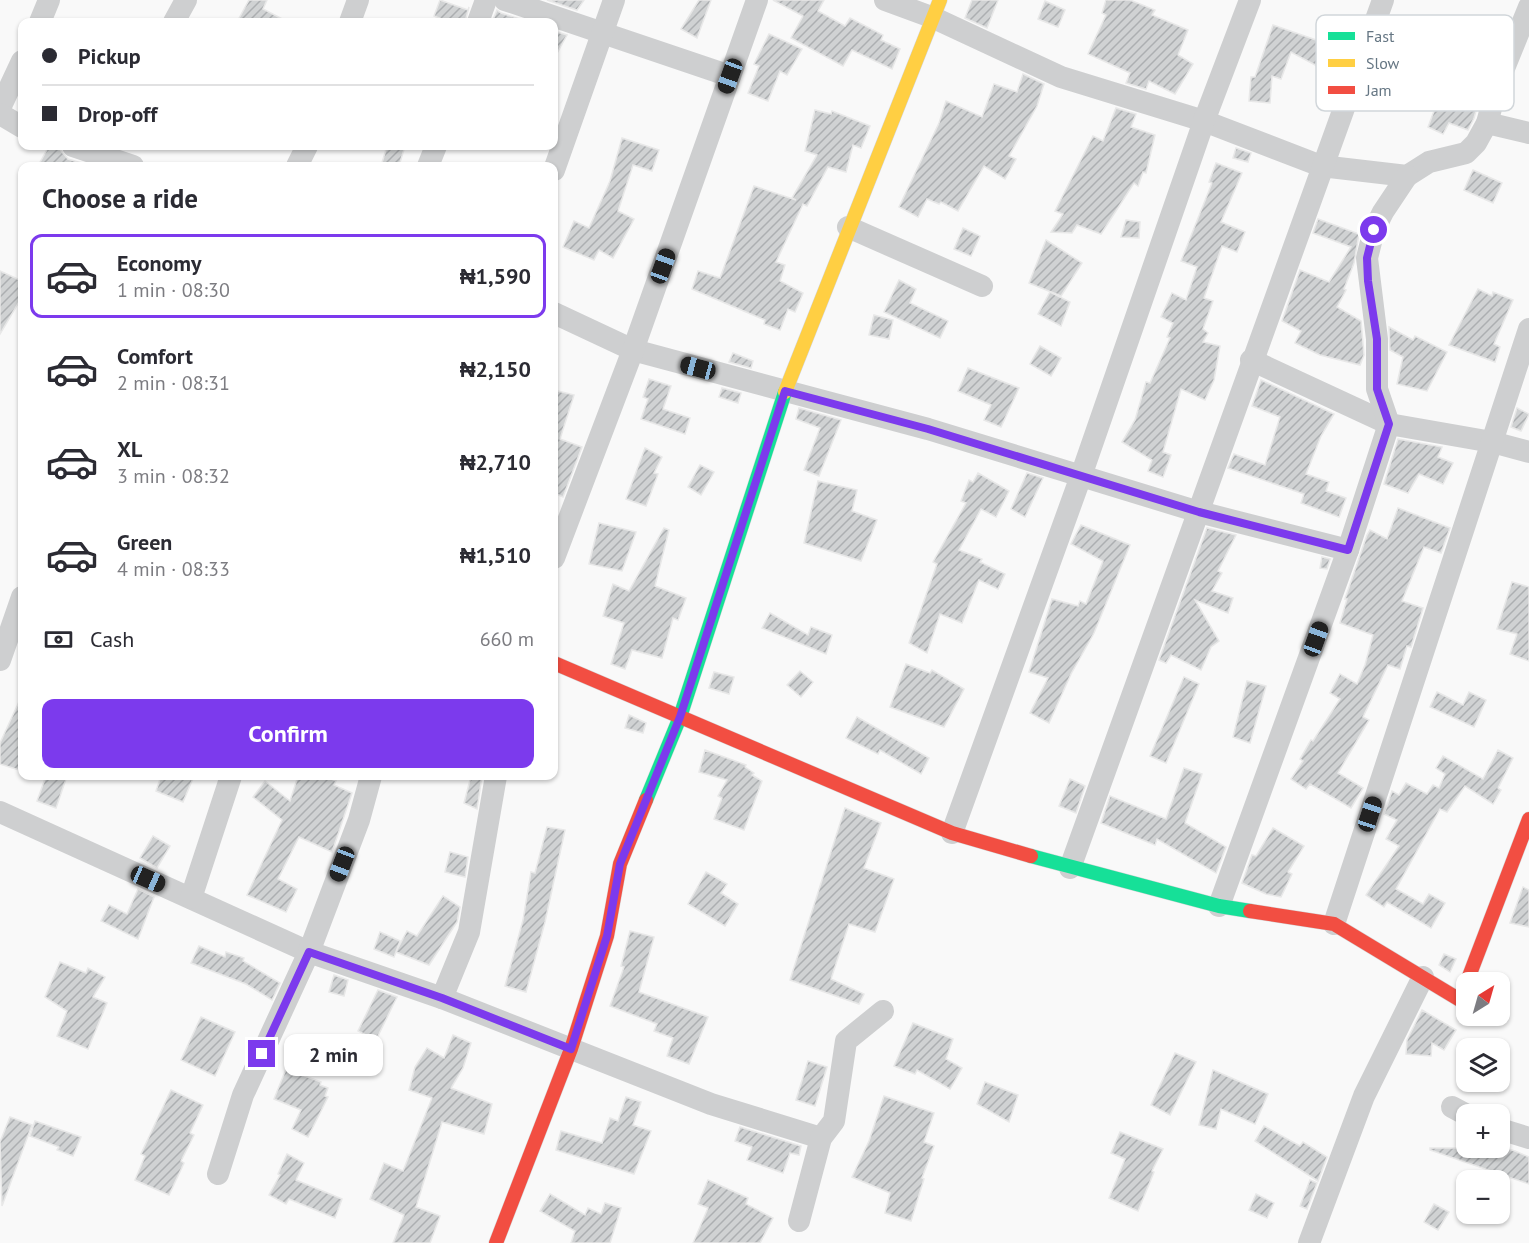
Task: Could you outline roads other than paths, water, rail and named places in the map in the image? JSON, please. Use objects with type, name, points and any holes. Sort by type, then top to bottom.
[{"type":"street","points":[[42,18],[49,0]]},
{"type":"street","points":[[176,18],[186,0]]},
{"type":"street","points":[[351,18],[358,0]]},
{"type":"street","points":[[479,18],[486,0]]},
{"type":"street","points":[[506,0],[730,76]]},
{"type":"street","points":[[557,162],[615,0]]},
{"type":"street","points":[[558,547],[633,350],[757,0]]},
{"type":"street","points":[[885,0],[937,9],[1061,76],[1204,121],[1322,166],[1407,176]]},
{"type":"street","points":[[952,833],[1081,476],[1204,121],[1250,0]]},
{"type":"street","points":[[1377,15],[1383,0]]},
{"type":"street","points":[[1514,44],[1529,7]]},
{"type":"street","points":[[496,1243],[571,1049],[607,936],[620,864],[680,717],[785,391],[937,9]]},
{"type":"street","points":[[0,108],[18,70]]},
{"type":"street","points":[[1070,868],[1342,111]]},
{"type":"street","points":[[1219,906],[1348,550],[1389,424],[1377,389],[1377,339],[1367,258],[1374,230],[1407,176],[1429,162],[1466,153],[1476,143],[1487,123],[1490,111]]},
{"type":"street","points":[[0,114],[18,125]]},
{"type":"street","points":[[1487,123],[1529,133]]},
{"type":"street","points":[[85,150],[121,162]]},
{"type":"street","points":[[849,227],[982,286]]},
{"type":"street","points":[[558,315],[633,350],[928,429],[1199,512],[1348,550]]},
{"type":"street","points":[[1334,924],[1529,329]]},
{"type":"street","points":[[1252,360],[1389,424],[1492,442],[1529,452]]},
{"type":"street","points":[[0,660],[18,608]]},
{"type":"street","points":[[558,665],[952,833],[1070,868],[1219,906],[1334,924],[1460,1000],[1527,824]]},
{"type":"street","points":[[190,898],[230,780]]},
{"type":"street","points":[[218,1174],[243,1095],[309,952],[359,820],[369,780]]},
{"type":"street","points":[[442,998],[469,932],[495,780]]},
{"type":"street","points":[[0,812],[309,952],[442,998],[711,1104],[821,1138]]},
{"type":"street","points":[[1309,1243],[1364,1096],[1423,977]]},
{"type":"street","points":[[799,1221],[821,1138],[834,1121],[846,1041],[883,1011]]},
{"type":"street","points":[[1510,1131],[1529,1138]]}]
